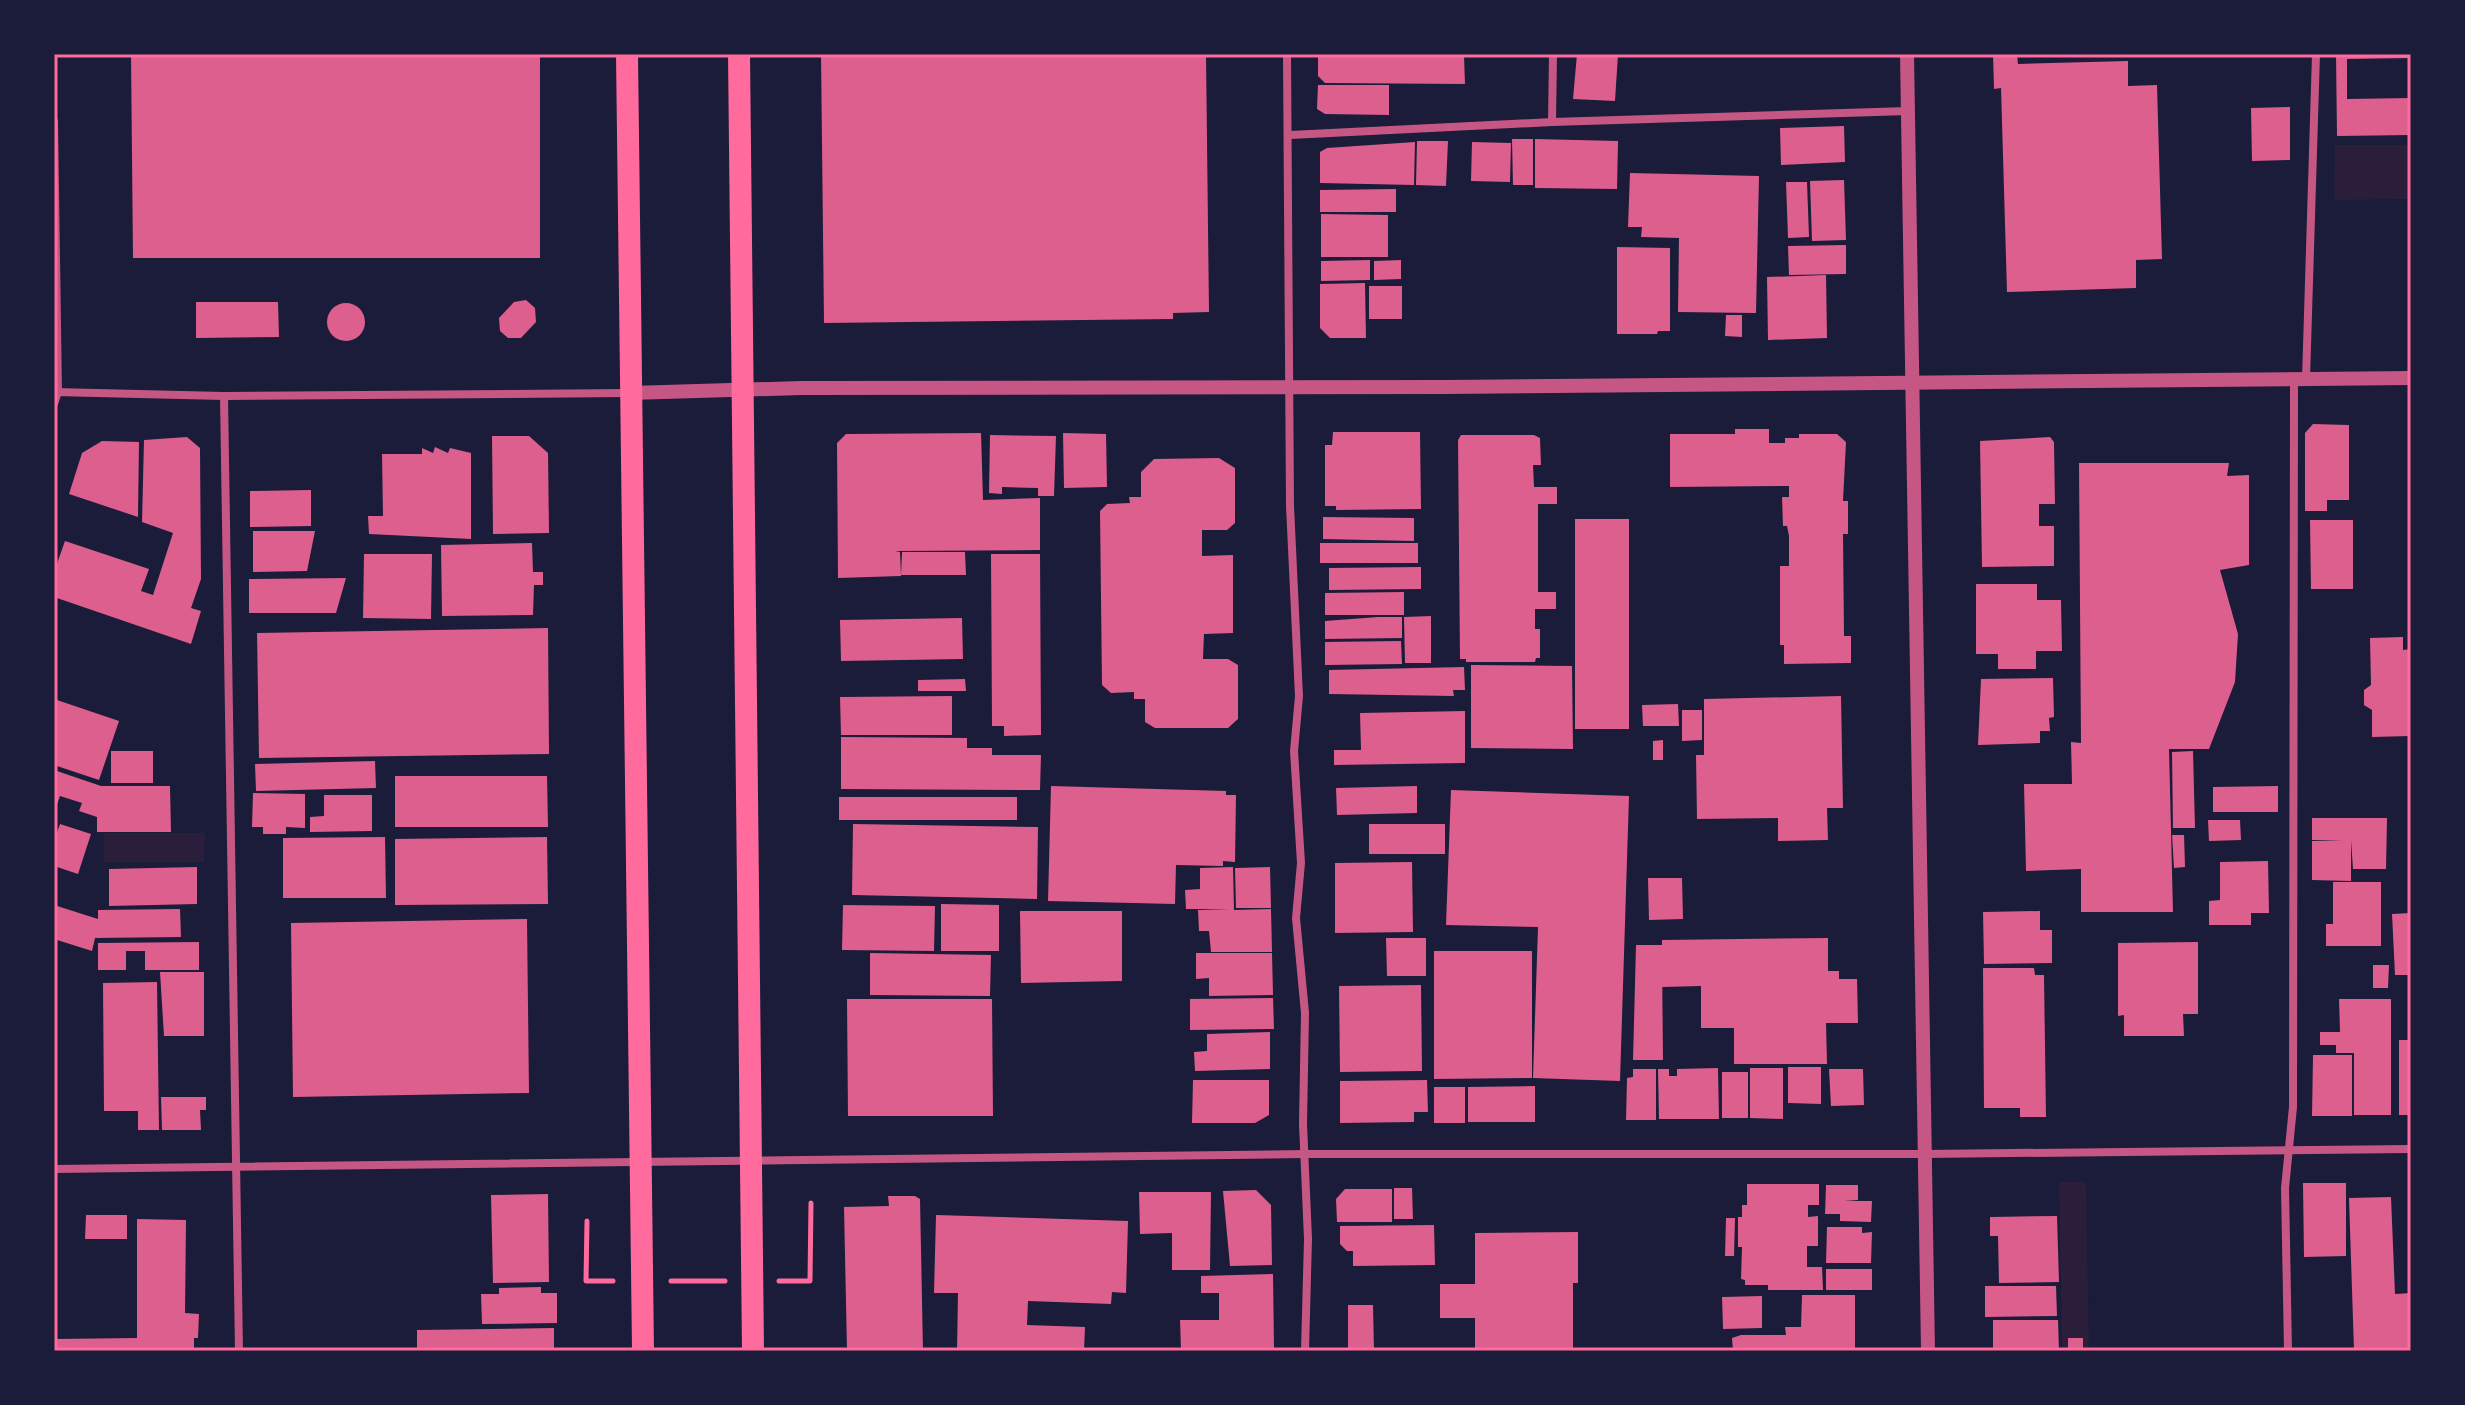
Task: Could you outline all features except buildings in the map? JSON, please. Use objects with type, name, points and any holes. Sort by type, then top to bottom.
[{"type":"highway","points":[[627,54],[643,1351]]},
{"type":"highway","points":[[739,54],[753,1351]]},
{"type":"street","points":[[1287,54],[1290,135],[1290,506],[1299,696],[1294,751],[1301,863],[1296,918],[1305,1013],[1308,1239],[1305,1351]]},
{"type":"street","points":[[1552,122],[1553,54]]},
{"type":"street","points":[[1907,54],[1928,1351]]},
{"type":"street","points":[[2288,1351],[2285,1188],[2293,1107],[2300,379],[2316,54]]},
{"type":"street","points":[[1290,135],[1552,122],[1908,111]]},
{"type":"street","points":[[54,121],[54,404]]},
{"type":"street","points":[[56,392],[224,396],[630,393],[743,389],[1911,384],[2411,378]]},
{"type":"street","points":[[224,396],[239,1351]]},
{"type":"street","points":[[54,1169],[1306,1154],[1924,1154],[2411,1149]]},
{"type":"path","points":[[778,1281],[810,1281],[811,1203]]},
{"type":"path","points":[[587,1221],[586,1281],[618,1281]]},
{"type":"path","points":[[666,1281],[730,1281]]},
{"type":"shaded area","points":[[2335,145],[2411,145],[2411,199],[2334,200]]},
{"type":"shaded area","points":[[104,833],[205,833],[204,862],[104,862]]},
{"type":"shaded area","points":[[2059,1182],[2086,1182],[2089,1351],[2062,1351]]}]
